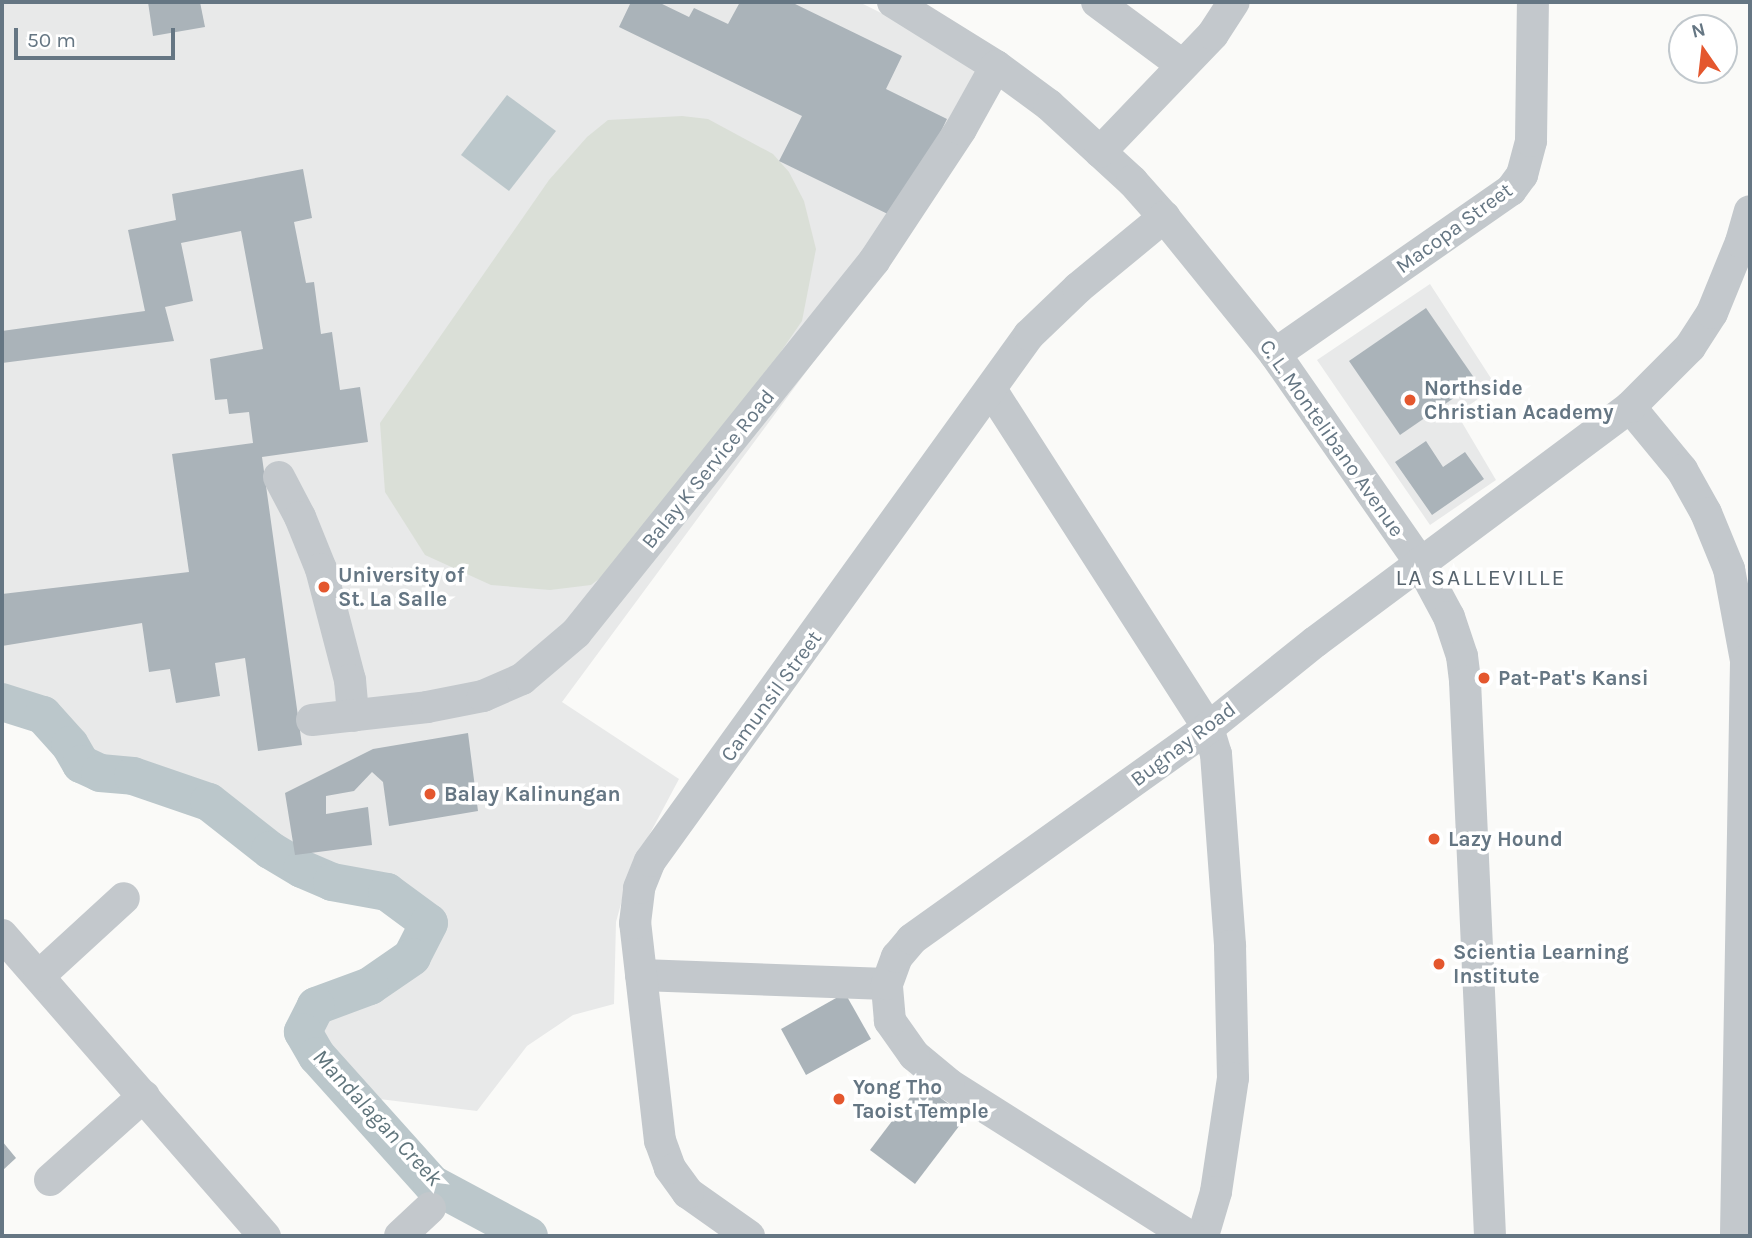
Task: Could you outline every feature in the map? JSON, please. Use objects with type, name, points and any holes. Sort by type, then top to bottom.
[{"type":"street","points":[[1097,2],[1181,65]]},
{"type":"street","points":[[1100,152],[1213,34],[1234,2]]},
{"type":"street","name":"Macopa Street","points":[[1275,354],[1511,190],[1522,175],[1531,141],[1533,2]]},
{"type":"street","name":"C. L. Montelibano Avenue","points":[[899,3],[996,66],[1049,105],[1164,217],[1275,354],[1420,563],[1449,617],[1464,668],[1490,1236]]},
{"type":"street","name":"Balay K Service Road","points":[[312,720],[483,696],[522,679],[576,633],[874,261],[961,129],[996,66]]},
{"type":"street","name":"Bugnay Road","points":[[1189,1236],[948,1084],[914,1055],[890,1021],[887,984],[897,957],[912,939],[1208,727],[1315,642],[1630,407],[1690,347],[1712,313],[1739,284],[1750,211]]},
{"type":"street","name":"Camunsil Street","points":[[749,1236],[688,1193],[670,1168],[660,1141],[635,923],[639,888],[650,861],[992,391],[1029,335],[1078,288],[1164,217]]},
{"type":"street","points":[[992,391],[1208,727],[1220,784],[1230,946],[1233,1078],[1216,1192],[1203,1236]]},
{"type":"street","points":[[1630,407],[1682,470],[1706,513],[1729,569],[1746,661],[1743,1169],[1736,1236]]},
{"type":"street","points":[[279,477],[300,517],[321,569],[350,680],[353,716]]},
{"type":"street","points":[[39,976],[124,898]]},
{"type":"street","points":[[2,935],[265,1236]]},
{"type":"street","points":[[641,975],[887,984]]},
{"type":"street","points":[[50,1180],[144,1096]]},
{"type":"street","points":[[400,1236],[430,1208]]},
{"type":"shaded area","name":"University of St. La Salle","points":[[2,2],[859,2],[936,40],[997,86],[882,269],[562,702],[679,779],[630,871],[616,922],[614,1004],[573,1015],[527,1046],[477,1111],[355,1096],[317,1056],[303,1032],[316,1006],[370,986],[412,958],[429,923],[387,892],[332,882],[302,869],[270,850],[209,802],[133,776],[100,773],[81,764],[70,745],[43,715],[2,702]]},
{"type":"shaded area","points":[[507,95],[556,131],[509,191],[461,155]]},
{"type":"shaded area","points":[[682,116],[708,119],[773,154],[789,172],[804,201],[816,249],[802,321],[743,407],[624,560],[591,585],[550,590],[491,585],[425,555],[385,492],[380,423],[549,180],[587,137],[608,120]]},
{"type":"shaded area","name":"Northside Christian Academy","points":[[1430,284],[1496,386],[1457,414],[1496,480],[1430,525],[1317,360]]},
{"type":"building","points":[[148,2],[200,2],[205,27],[153,36]]},
{"type":"building","points":[[631,2],[658,2],[689,17],[694,8],[728,24],[740,2],[791,2],[902,56],[886,89],[947,119],[898,219],[779,161],[802,116],[619,27]]},
{"type":"building","points":[[303,169],[312,218],[294,222],[306,283],[314,282],[321,334],[332,332],[340,390],[360,387],[368,442],[262,457],[302,745],[258,751],[245,658],[215,663],[220,696],[176,703],[170,669],[149,672],[142,623],[2,646],[2,594],[189,572],[172,454],[253,443],[249,412],[229,414],[227,399],[215,400],[210,359],[263,349],[241,231],[181,243],[193,301],[165,307],[174,341],[2,363],[2,331],[145,311],[128,230],[176,220],[172,194]]},
{"type":"building","points":[[1426,308],[1477,382],[1400,435],[1349,361]]},
{"type":"building","points":[[1426,441],[1443,467],[1465,452],[1484,479],[1432,515],[1395,462]]},
{"type":"building","name":"Balay Kalinungan","points":[[468,733],[478,811],[389,826],[383,782],[372,772],[354,791],[326,796],[326,814],[368,807],[372,845],[295,855],[285,793],[373,749]]},
{"type":"building","points":[[845,993],[871,1039],[806,1075],[781,1029]]},
{"type":"building","points":[[921,1083],[966,1117],[915,1184],[870,1150]]},
{"type":"building","points":[[2,1141],[16,1158],[2,1171]]},
{"type":"waterway","name":"Mandalagan Creek","points":[[2,702],[43,715],[70,745],[81,764],[100,773],[133,776],[209,802],[270,850],[302,869],[332,882],[387,892],[429,923],[412,957],[370,986],[316,1006],[303,1032],[317,1056],[432,1184],[529,1236]]},
{"type":"place","name":"Northside Christian Academy","points":[[1410,400]]},
{"type":"place","name":"University of St. La Salle","points":[[324,587]]},
{"type":"place","name":"Pat-Pat's Kansi","points":[[1484,678]]},
{"type":"place","name":"Balay Kalinungan","points":[[430,794]]},
{"type":"place","name":"Lazy Hound","points":[[1434,839]]},
{"type":"place","name":"Scientia Learning Institute","points":[[1439,964]]},
{"type":"place","name":"Yong Tho Taoist Temple","points":[[839,1099]]},
{"type":"district","name":"LA SALLEVILLE","points":[[1481,578]]}]
